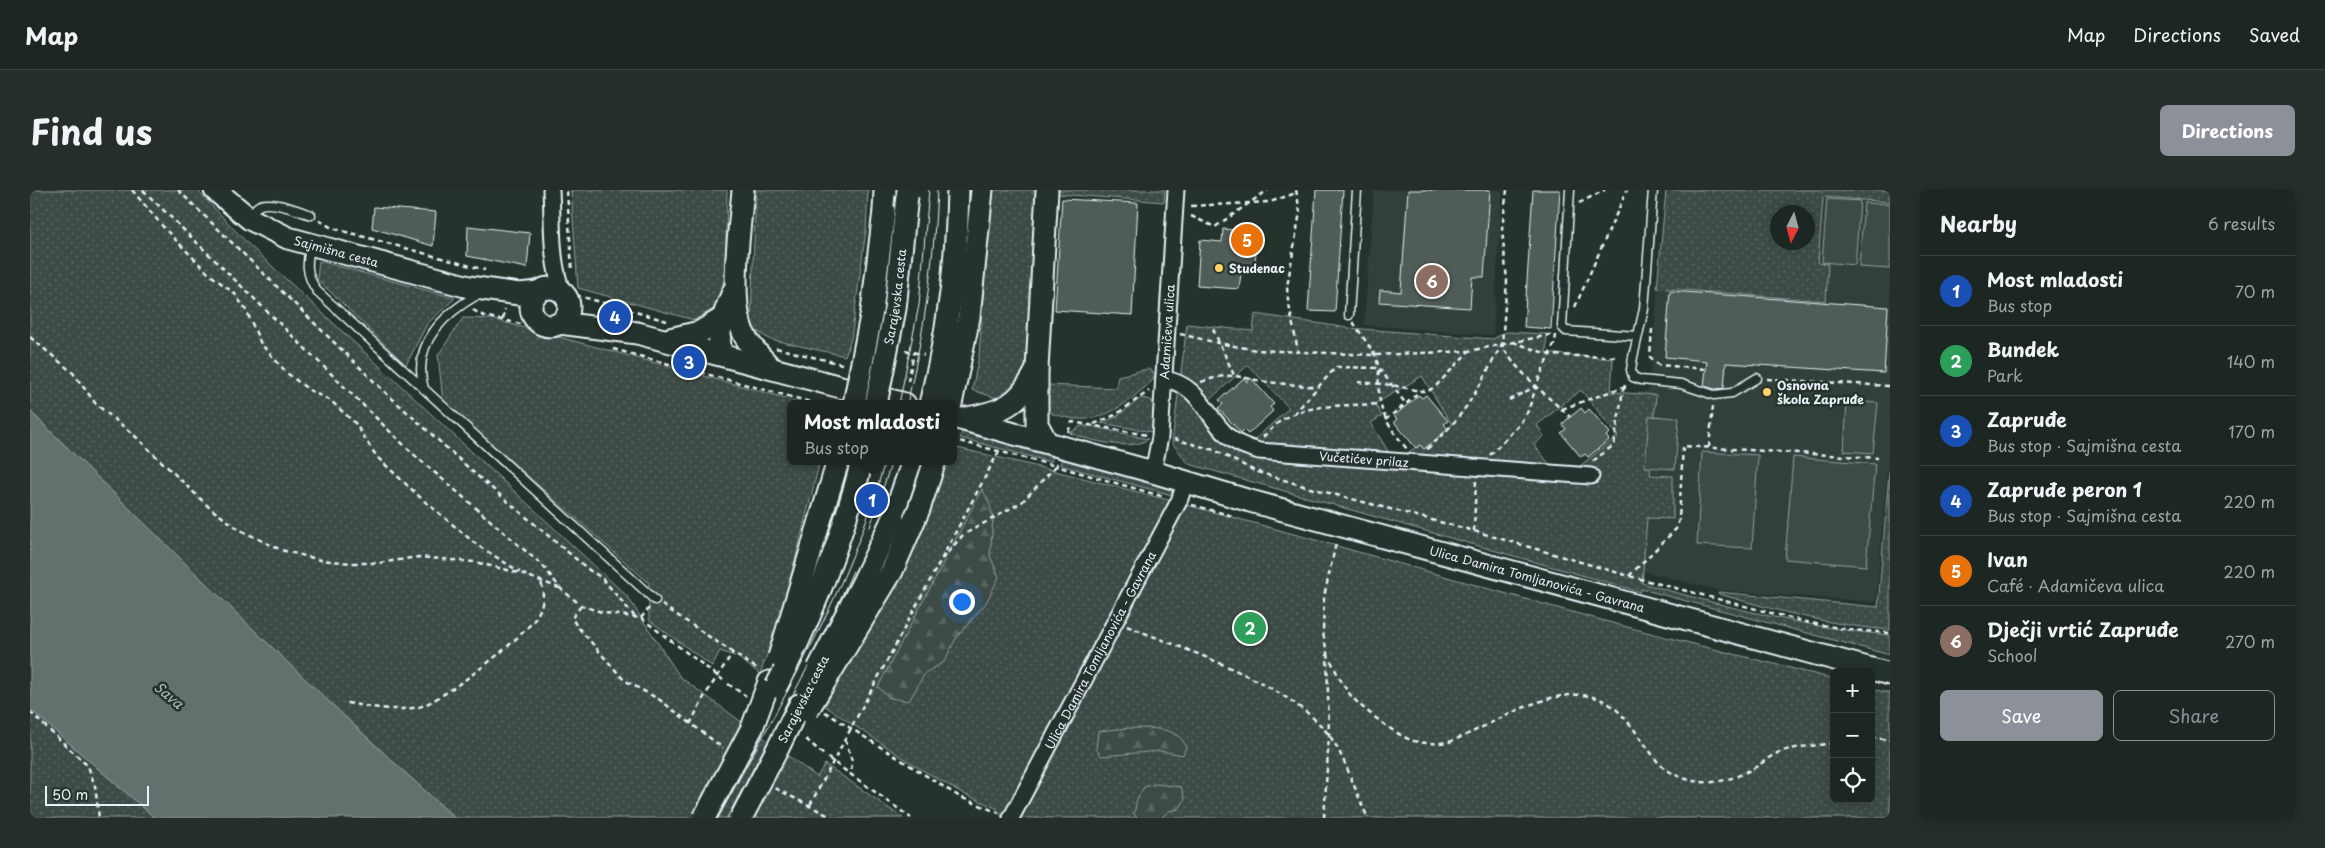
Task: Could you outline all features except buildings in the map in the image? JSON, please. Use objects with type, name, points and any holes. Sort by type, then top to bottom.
[{"type":"main road","name":"Sajmišna cesta","points":[[215,190],[250,219],[273,233],[476,290],[516,307],[531,322]]},
{"type":"main road","points":[[721,354],[719,339],[731,319],[736,285],[743,190]]},
{"type":"main road","name":"Sarajevska cesta","points":[[855,400],[872,311],[885,190]]},
{"type":"main road","name":"Sarajevska cesta","points":[[877,400],[894,309],[908,190]]},
{"type":"main road","points":[[931,400],[941,354],[952,285],[958,190]]},
{"type":"main road","points":[[957,400],[969,317],[982,190]]},
{"type":"main road","points":[[1047,190],[1037,369],[1037,424],[1052,450]]},
{"type":"main road","name":"Sajmišna cesta","points":[[476,290],[519,294],[557,293]]},
{"type":"main road","points":[[637,332],[579,309],[557,293],[534,296],[531,308],[531,322],[548,326],[560,323],[582,324],[637,332],[667,331],[693,334],[731,319]]},
{"type":"main road","points":[[557,293],[568,313],[560,323]]},
{"type":"main road","points":[[731,319],[742,330],[750,344],[772,357],[894,400]]},
{"type":"main road","points":[[667,331],[721,354],[772,357]]},
{"type":"main road","points":[[957,413],[983,415],[1009,406],[1024,393],[1037,369]]},
{"type":"main road","name":"Ulica Damira Tomljanovića - Gavrana","points":[[957,414],[1052,450],[1154,472],[1277,509],[1890,674]]},
{"type":"main road","points":[[704,818],[752,728],[770,681],[792,616],[837,465]]},
{"type":"main road","points":[[770,681],[802,634],[830,565],[861,465]]},
{"type":"main road","name":"Sarajevska cesta","points":[[809,708],[880,548],[912,465]]},
{"type":"main road","name":"Sarajevska cesta","points":[[741,818],[778,748],[809,708],[892,571],[919,508],[934,465]]},
{"type":"street","points":[[551,190],[558,278],[557,293]]},
{"type":"street","name":"Adamičeva ulica","points":[[1154,472],[1160,437],[1176,190]]},
{"type":"street","name":"Vučetićev prilaz","points":[[1164,379],[1184,384],[1228,437],[1250,448],[1270,452],[1415,461],[1477,468],[1591,476]]},
{"type":"street","name":"Ulica Damira Tomljanovića - Gavrana","points":[[1006,816],[1179,501],[1186,481]]},
{"type":"lane","points":[[1348,314],[1357,190]]},
{"type":"lane","points":[[1570,190],[1562,327],[1566,331],[1637,336]]},
{"type":"lane","points":[[1653,190],[1644,308],[1631,370],[1633,377],[1641,380],[1681,384],[1714,395],[1732,393],[1758,378]]},
{"type":"lane","points":[[250,219],[257,207],[264,204],[282,206],[311,214]]},
{"type":"lane","points":[[311,245],[307,258],[307,273],[316,291],[655,600]]},
{"type":"lane","points":[[424,391],[419,373],[426,342],[476,290]]},
{"type":"path","points":[[132,190],[208,273],[235,294],[247,312],[261,344],[287,373],[308,390],[331,401],[355,423],[377,457],[430,506],[477,545],[523,574]]},
{"type":"path","points":[[143,190],[411,452],[543,566],[562,589],[582,606],[604,613],[641,618],[723,680]]},
{"type":"path","points":[[178,190],[354,363],[481,479],[589,570],[602,578],[635,617]]},
{"type":"path","points":[[564,271],[572,272],[567,190]]},
{"type":"path","points":[[1191,216],[1215,227],[1268,190]]},
{"type":"path","points":[[1507,190],[1502,229],[1507,281],[1502,344],[1505,354],[1513,364],[1570,417]]},
{"type":"path","points":[[1568,208],[1605,190]]},
{"type":"path","points":[[1572,312],[1627,190]]},
{"type":"path","points":[[1191,206],[1270,202],[1296,191],[1300,212],[1287,286],[1298,351]]},
{"type":"path","points":[[311,214],[332,228],[492,272]]},
{"type":"path","points":[[557,293],[576,295],[588,299],[667,331]]},
{"type":"path","points":[[1348,314],[1375,355],[1379,368],[1406,404]]},
{"type":"path","points":[[484,316],[531,322]]},
{"type":"path","points":[[1167,329],[1220,344],[1256,350],[1375,355],[1469,351],[1556,334],[1555,342],[1528,410],[1519,424],[1477,468],[1474,531]]},
{"type":"path","points":[[1213,329],[1234,375]]},
{"type":"path","points":[[30,337],[73,373],[96,404],[141,442],[210,508],[240,530],[272,546],[321,560],[380,563],[418,557],[476,562],[523,574],[562,589]]},
{"type":"path","points":[[1512,342],[1550,355],[1616,357]]},
{"type":"path","points":[[1379,368],[1380,404],[1385,420],[1415,461],[1447,432],[1468,408],[1502,344]]},
{"type":"path","points":[[606,347],[803,400]]},
{"type":"path","points":[[902,353],[902,350],[927,355],[926,357]]},
{"type":"path","points":[[1358,382],[1428,391],[1469,351]]},
{"type":"path","points":[[908,381],[914,353]]},
{"type":"path","points":[[772,357],[848,366]]},
{"type":"path","points":[[1647,357],[1650,357],[1659,365],[1706,368]]},
{"type":"path","points":[[1294,414],[1336,367],[1379,368]]},
{"type":"path","points":[[1197,383],[1220,376],[1241,375],[1262,381],[1317,387]]},
{"type":"path","points":[[1573,476],[1614,445],[1623,390],[1633,377]]},
{"type":"path","points":[[1758,378],[1890,386]]},
{"type":"path","points":[[1092,424],[1115,416],[1164,379]]},
{"type":"path","points":[[1562,409],[1627,385]]},
{"type":"path","points":[[1509,400],[1538,386]]},
{"type":"path","points":[[1385,420],[1420,391]]},
{"type":"path","points":[[1709,447],[1714,395]]},
{"type":"path","points":[[1250,448],[1285,418],[1294,414],[1322,406],[1380,404]]},
{"type":"path","points":[[1068,432],[1072,422],[1092,424],[1151,436]]},
{"type":"path","points":[[1168,438],[1214,450],[1256,471],[1310,488],[1474,531],[1629,576],[1810,623],[1851,630],[1890,633]]},
{"type":"path","points":[[957,440],[1179,501]]},
{"type":"path","points":[[1629,576],[1676,529],[1679,520],[1683,446],[1878,458]]},
{"type":"path","points":[[1052,450],[1056,466]]},
{"type":"path","points":[[810,804],[999,451]]},
{"type":"path","points":[[940,561],[964,535],[1022,502],[1056,466]]},
{"type":"path","points":[[1324,818],[1329,735],[1324,597],[1336,543]]},
{"type":"path","points":[[347,703],[381,708],[407,709],[422,706],[438,698],[510,645],[523,633],[537,616],[544,599],[541,581]]},
{"type":"path","points":[[655,600],[733,652],[770,681]]},
{"type":"path","points":[[582,606],[572,618],[619,675],[624,680],[660,700],[725,750]]},
{"type":"path","points":[[1114,621],[1267,685],[1300,709],[1329,735],[1368,818]]},
{"type":"path","points":[[690,724],[733,652]]},
{"type":"path","points":[[1327,653],[1351,695],[1358,703],[1403,736],[1418,742],[1435,744],[1449,742],[1539,700],[1560,696],[1577,696],[1601,700],[1609,705],[1620,713],[1660,765],[1667,770],[1695,781],[1722,782],[1734,778],[1783,750],[1830,744]]},
{"type":"path","points":[[728,684],[749,698]]},
{"type":"path","points":[[809,708],[850,729],[960,797],[1006,816]]},
{"type":"path","points":[[30,712],[88,766],[95,786],[99,818]]},
{"type":"path","points":[[1875,738],[1890,740]]},
{"type":"path","points":[[844,739],[852,761],[851,776]]},
{"type":"path","points":[[806,740],[824,755]]},
{"type":"path","points":[[828,758],[911,818]]},
{"type":"path","points":[[772,785],[833,818]]},
{"type":"shaded area","points":[[1374,190],[1502,190],[1493,335],[1364,325]]},
{"type":"shaded area","name":"Osnovna škola Zapruđe","points":[[1666,190],[1890,190],[1890,436],[1876,602],[1717,590],[1600,560],[1637,396],[1649,389]]},
{"type":"green space","points":[[30,190],[197,190],[246,242],[627,596],[680,677],[817,777],[825,764],[903,818],[455,818],[293,668],[30,411]]},
{"type":"green space","points":[[571,190],[727,190],[725,287],[715,308],[694,320],[578,288]]},
{"type":"green space","points":[[756,190],[868,190],[866,230],[851,339],[845,356],[769,339],[752,328]]},
{"type":"green space","points":[[990,190],[1037,190],[1026,376],[1003,400],[972,390],[979,356]]},
{"type":"green space","points":[[1058,190],[1165,190],[1164,202],[1058,194]]},
{"type":"green space","points":[[1666,190],[1890,190],[1890,202],[1823,197],[1818,263],[1828,264],[1826,301],[1657,288]]},
{"type":"green space","points":[[1827,199],[1860,201],[1855,265],[1822,262]]},
{"type":"green space","points":[[1864,203],[1890,204],[1890,269],[1859,267]]},
{"type":"green space","points":[[319,261],[455,298],[427,324],[406,365],[317,279]]},
{"type":"green space","points":[[1255,314],[1349,328],[1493,339],[1506,332],[1547,334],[1546,353],[1613,359],[1611,392],[1656,395],[1650,475],[1673,476],[1673,519],[1647,518],[1642,583],[1734,608],[1796,622],[1890,635],[1890,655],[1641,589],[1641,592],[1189,464],[1172,443],[1187,324],[1253,331]],"holes":[[[1248,365],[1289,408],[1238,455],[1206,421],[1207,402]],[[1422,376],[1452,425],[1394,461],[1371,423],[1382,416],[1375,404]],[[1581,390],[1618,436],[1562,480],[1534,445],[1544,436],[1537,425]]]},
{"type":"green space","points":[[463,318],[492,319],[793,400],[787,400],[787,465],[819,465],[780,619],[760,674],[737,657],[720,651],[712,666],[649,620],[649,583],[443,401],[438,355]]},
{"type":"green space","points":[[1148,369],[1155,373],[1153,380],[1112,412],[1088,419],[1075,419],[1054,414],[1047,410],[1045,387],[1048,385],[1116,388],[1118,376]]},
{"type":"green space","points":[[1141,398],[1151,400],[1155,406],[1152,432],[1101,423],[1116,417]]},
{"type":"green space","points":[[1847,401],[1878,403],[1873,453],[1844,451]]},
{"type":"green space","points":[[1649,416],[1679,418],[1675,469],[1645,467]]},
{"type":"green space","points":[[1081,426],[1091,426],[1148,439],[1132,445],[1121,445],[1088,439],[1070,433]]},
{"type":"green space","points":[[962,432],[1053,456],[1051,462],[960,438]]},
{"type":"green space","points":[[957,448],[1119,487],[1667,638],[1830,678],[1830,803],[1875,803],[1875,690],[1890,693],[1890,818],[1003,818],[996,808],[964,794],[914,765],[825,706],[864,633],[886,602],[906,565],[943,465],[957,465]]},
{"type":"green space","points":[[1702,452],[1758,455],[1752,548],[1697,545]]},
{"type":"green space","points":[[1793,457],[1875,464],[1866,566],[1785,559]]},
{"type":"green space","points":[[1062,458],[1171,488],[1172,495],[1060,465]]},
{"type":"green space","points":[[1890,460],[1890,630],[1824,621],[1719,594],[1718,592],[1878,607]]},
{"type":"green space","points":[[982,489],[989,502],[993,518],[990,556],[999,577],[986,603],[956,638],[944,662],[925,673],[909,701],[890,698],[878,687]]},
{"type":"green space","points":[[30,709],[155,818],[30,818]]},
{"type":"green space","points":[[1130,728],[1162,730],[1177,735],[1186,747],[1183,755],[1160,751],[1101,756],[1096,749],[1098,731]]},
{"type":"green space","points":[[1156,784],[1181,787],[1185,799],[1179,809],[1169,811],[1161,818],[1137,818],[1134,814],[1137,799],[1144,787]]},
{"type":"water","name":"Sava","points":[[30,411],[293,668],[455,818],[155,818],[30,709]]},
{"type":"tram line","points":[[900,400],[919,305],[929,190]]},
{"type":"tram line","points":[[908,400],[927,298],[937,190]]},
{"type":"tram line","points":[[718,818],[789,688],[834,599],[871,508],[884,465]]},
{"type":"tram line","points":[[870,527],[891,465]]},
{"type":"tram line","points":[[727,818],[819,646],[853,571]]},
{"type":"place","name":"Ivan","points":[[1247,240]]},
{"type":"place","name":"Studenac","points":[[1219,268]]},
{"type":"place","name":"Dječji vrtić Zapruđe","points":[[1432,281]]},
{"type":"place","name":"Zapruđe peron 1","points":[[615,317]]},
{"type":"place","name":"Zapruđe","points":[[689,362]]},
{"type":"place","name":"Osnovna škola Zapruđe","points":[[1767,392]]},
{"type":"place","name":"Most mladosti","points":[[872,500]]},
{"type":"place","name":"Bundek","points":[[1250,628]]}]
